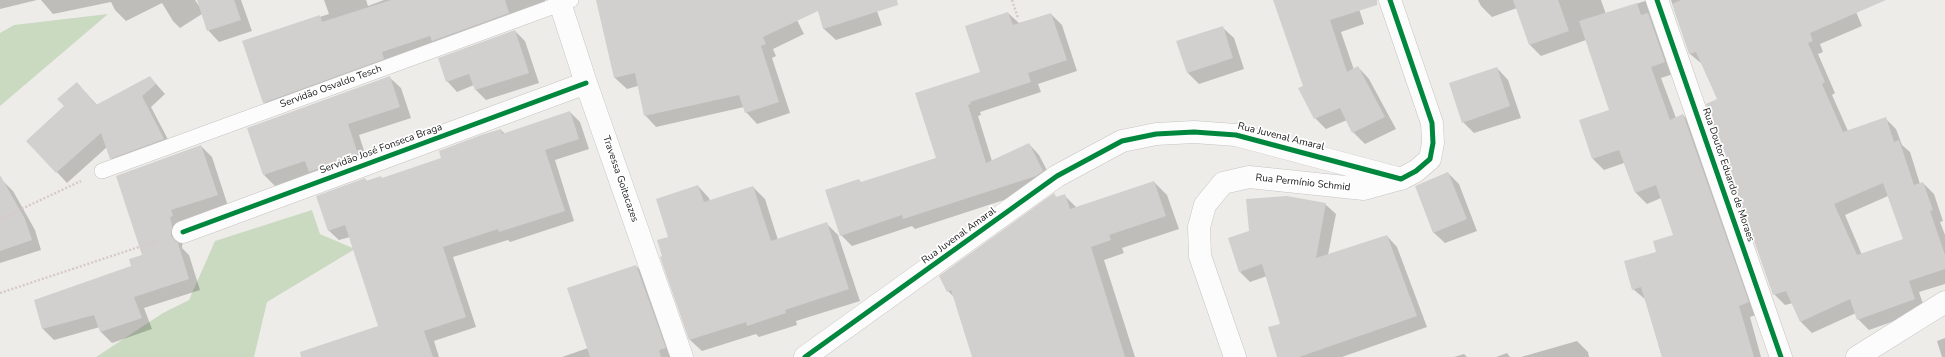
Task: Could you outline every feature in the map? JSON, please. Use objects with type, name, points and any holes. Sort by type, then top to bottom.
[{"type":"street","points":[[1390,0],[1432,123],[1433,143],[1430,159],[1416,171],[1401,179]]},
{"type":"street","name":"Rua Doutor Eduardo de Moraes","points":[[1657,0],[1781,357]]},
{"type":"street","name":"Travessa Goitacazes","points":[[564,1],[586,83],[682,357]]},
{"type":"street","name":"Servidão José Fonseca Braga","points":[[183,232],[586,83]]},
{"type":"street","name":"Rua Juvenal Amaral","points":[[805,357],[1057,176],[1122,141],[1156,134],[1194,132],[1236,134],[1401,179]]},
{"type":"street","name":"Rua Permínio Schmid","points":[[1235,357],[1200,256],[1199,227],[1205,205],[1224,183],[1249,177],[1364,189],[1401,179]]},
{"type":"street","points":[[1856,357],[1945,302]]},
{"type":"lane","name":"Servidão Osvaldo Tesch","points":[[102,171],[564,1]]},
{"type":"path","points":[[1012,0],[1018,18]]},
{"type":"path","points":[[0,219],[102,171]]},
{"type":"path","points":[[0,293],[183,232]]},
{"type":"green space","points":[[108,14],[0,106],[0,33],[14,25]]},
{"type":"green space","points":[[312,210],[320,234],[355,249],[267,302],[254,357],[96,357],[163,313],[189,300],[215,241]]},
{"type":"building","points":[[197,0],[234,0],[241,20],[207,31]]},
{"type":"building","points":[[391,0],[505,0],[509,13],[432,41],[430,36],[382,52],[384,59],[263,103],[242,41],[320,15],[322,22]]},
{"type":"building","points":[[596,0],[897,0],[898,5],[823,29],[818,11],[763,37],[766,44],[761,46],[779,102],[745,113],[739,95],[644,116],[635,73],[614,78]]},
{"type":"building","points":[[1273,0],[1377,0],[1377,5],[1330,20],[1347,72],[1358,66],[1385,117],[1352,133],[1340,108],[1314,119],[1298,88],[1303,86]]},
{"type":"building","points":[[1513,0],[1558,0],[1569,31],[1529,45]]},
{"type":"building","points":[[1681,0],[1886,0],[1810,33],[1813,41],[1808,43],[1825,82],[1822,84],[1843,132],[1886,117],[1894,142],[1899,140],[1914,185],[1923,182],[1933,210],[1930,211],[1945,255],[1945,269],[1909,281],[1915,299],[1857,320],[1850,299],[1800,322],[1786,291],[1773,295],[1706,104],[1717,99],[1696,52],[1689,54],[1672,4]],"holes":[[[1883,183],[1903,239],[1857,255],[1834,204]]]},
{"type":"building","points":[[1637,3],[1641,15],[1648,13],[1665,62],[1651,67],[1670,120],[1683,114],[1749,302],[1739,306],[1754,357],[1662,357],[1641,287],[1632,290],[1624,261],[1656,252],[1653,241],[1673,235],[1656,185],[1635,193],[1619,150],[1592,159],[1579,120],[1609,110],[1579,21]]},
{"type":"building","points":[[1008,12],[1013,25],[1051,13],[1067,60],[1028,73],[1031,82],[970,102],[971,104],[968,105],[986,163],[1029,143],[1043,171],[1036,176],[903,219],[902,215],[840,236],[825,190],[859,179],[861,182],[936,158],[915,93],[980,72],[965,26]]},
{"type":"building","points":[[1223,26],[1233,58],[1187,73],[1176,41]]},
{"type":"building","points":[[515,30],[529,73],[475,90],[469,74],[446,82],[438,58]]},
{"type":"building","points":[[1497,67],[1510,106],[1462,123],[1449,83]]},
{"type":"building","points":[[150,76],[156,84],[142,96],[164,139],[110,159],[101,133],[56,173],[26,141],[64,106],[57,99],[77,82],[96,105]]},
{"type":"building","points":[[390,76],[400,107],[348,124],[358,154],[309,172],[305,161],[263,175],[247,128]]},
{"type":"building","points":[[570,111],[579,139],[545,150],[565,211],[499,232],[498,229],[443,247],[466,317],[424,331],[433,357],[301,357],[300,352],[378,326],[345,225],[328,231],[316,196],[365,178],[366,181],[381,176],[382,178],[441,158],[439,151],[481,135],[501,129],[502,134]]},
{"type":"building","points":[[201,145],[218,195],[171,210],[173,216],[170,217],[172,226],[171,236],[178,243],[189,279],[134,297],[142,318],[100,332],[94,315],[42,329],[34,300],[131,266],[129,259],[142,255],[116,176]]},
{"type":"building","points":[[1448,172],[1467,219],[1433,233],[1415,186]]},
{"type":"building","points":[[0,175],[25,219],[32,240],[0,251]]},
{"type":"building","points":[[1154,181],[1166,216],[1109,235],[1111,240],[1091,247],[1125,357],[972,357],[951,290],[947,292],[939,276],[1054,193],[1056,197],[1065,194],[1070,209]]},
{"type":"building","points":[[698,185],[704,202],[753,186],[771,241],[827,222],[849,289],[785,310],[786,313],[747,326],[746,322],[689,340],[660,257],[662,256],[657,240],[668,237],[656,199]]},
{"type":"building","points":[[1287,196],[1326,203],[1316,258],[1387,235],[1417,316],[1299,357],[1277,357],[1268,327],[1280,324],[1262,264],[1239,272],[1228,238],[1249,231],[1246,199]]},
{"type":"building","points":[[636,265],[666,348],[659,350],[661,357],[590,357],[567,288]]},
{"type":"cycle path","points":[[805,357],[1057,176],[1122,141],[1156,134],[1194,132],[1236,135],[1401,179],[1416,171],[1430,159],[1433,143],[1432,123],[1390,0]]},
{"type":"cycle path","points":[[1657,0],[1781,357]]},
{"type":"cycle path","points":[[183,232],[586,83]]}]
